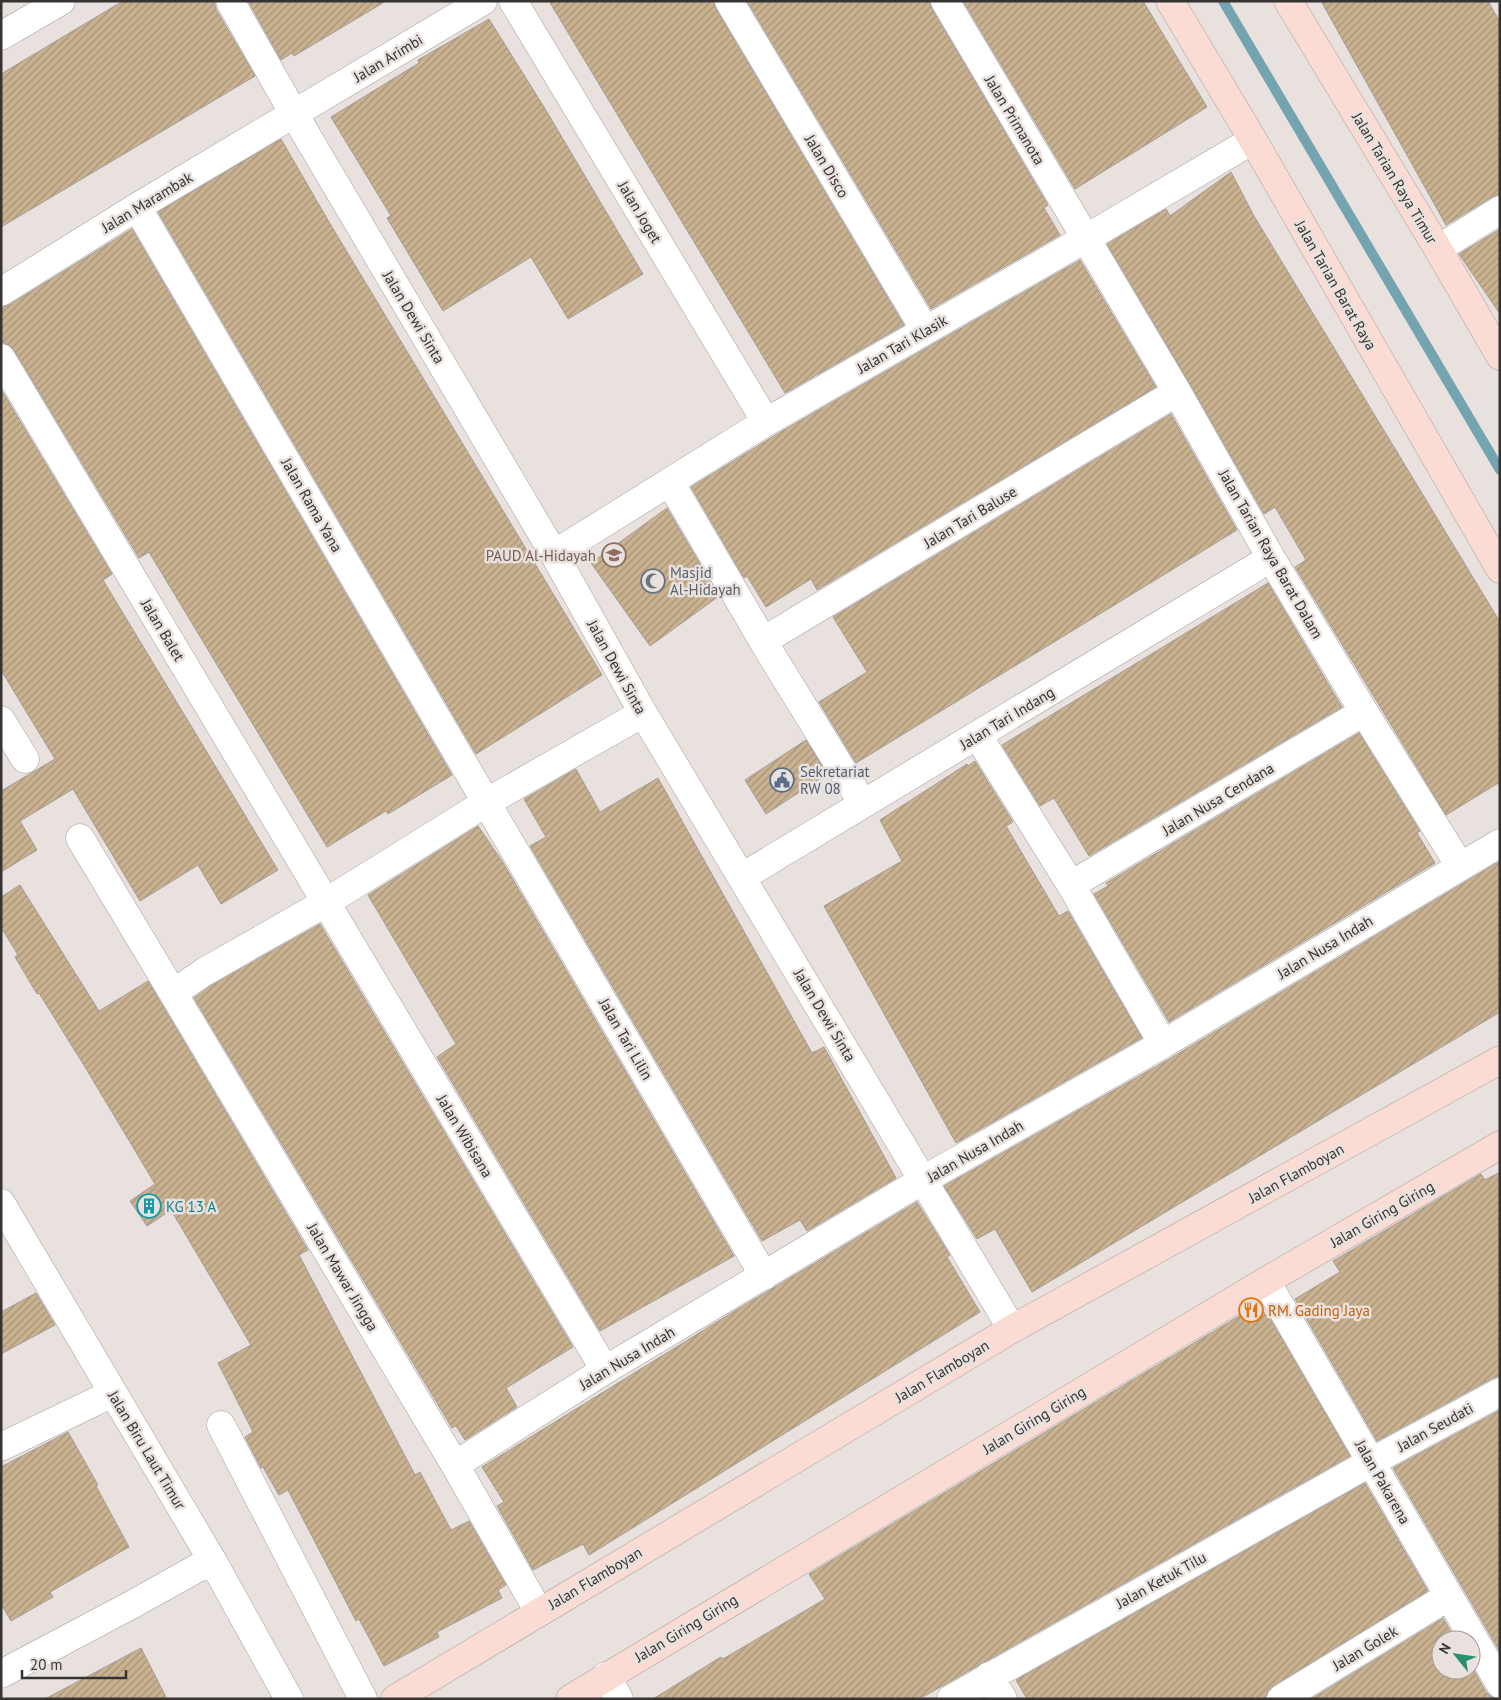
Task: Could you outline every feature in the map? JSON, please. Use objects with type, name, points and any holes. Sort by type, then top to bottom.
[{"type":"street","points":[[1,36],[61,1]]},
{"type":"street","name":"Jalan Dewi Sinta","points":[[230,1],[294,114],[554,554],[643,713],[1012,1329]]},
{"type":"street","name":"Jalan Arimbi","points":[[294,114],[483,1]]},
{"type":"street","name":"Jalan Joget","points":[[513,1],[766,422]]},
{"type":"street","name":"Jalan Disco","points":[[729,1],[925,330]]},
{"type":"street","name":"Jalan Primanota","points":[[945,1],[1085,239]]},
{"type":"street","name":"Jalan Tarian Barat Raya","points":[[1170,1],[1253,140],[1500,570]]},
{"type":"street","name":"Jalan Tarian Raya Timur","points":[[1288,1],[1438,249],[1500,356]]},
{"type":"street","name":"Jalan Marambak","points":[[1,292],[137,207],[294,114]]},
{"type":"street","name":"Jalan Tari Klasik","points":[[554,554],[766,422],[1253,140]]},
{"type":"street","name":"Jalan Rama Yana","points":[[137,207],[487,802]]},
{"type":"street","points":[[1438,249],[1500,210]]},
{"type":"street","name":"Jalan Tarian Raya Barat Dalam","points":[[1085,239],[1177,392],[1271,558],[1460,866]]},
{"type":"street","name":"Jalan Balet","points":[[1,358],[325,903]]},
{"type":"street","name":"Jalan Tari Baluse","points":[[763,641],[1177,392]]},
{"type":"street","points":[[670,482],[763,641],[862,804]]},
{"type":"street","name":"Jalan Tari Indang","points":[[742,877],[1271,558]]},
{"type":"street","name":"Jalan Nusa Cendana","points":[[1071,885],[1364,712]]},
{"type":"street","points":[[173,992],[204,972],[325,903],[487,802],[643,713]]},
{"type":"street","points":[[1,720],[25,759]]},
{"type":"street","points":[[978,736],[1071,885],[1163,1044]]},
{"type":"street","name":"Jalan Tari Lilin","points":[[487,802],[764,1276]]},
{"type":"street","name":"Jalan Mawar Jingga","points":[[80,838],[455,1465],[534,1604]]},
{"type":"street","name":"Jalan Nusa Indah","points":[[455,1465],[605,1370],[923,1180],[1163,1044],[1500,843]]},
{"type":"street","name":"Jalan Wibisana","points":[[325,903],[605,1370]]},
{"type":"street","name":"Jalan Flamboyan","points":[[395,1699],[534,1604],[1012,1329],[1500,1060]]},
{"type":"street","name":"Jalan Giring Giring","points":[[570,1699],[613,1687],[1266,1281],[1500,1145]]},
{"type":"street","name":"Jalan Biru Laut Timur","points":[[1,1203],[212,1560],[289,1699]]},
{"type":"street","name":"Jalan Pakarena","points":[[1266,1281],[1500,1684]]},
{"type":"street","points":[[1,1447],[113,1392]]},
{"type":"street","name":"Jalan Seudati","points":[[1371,1462],[1500,1392]]},
{"type":"street","points":[[221,1426],[363,1699]]},
{"type":"street","name":"Jalan Ketuk Tilu","points":[[951,1699],[996,1687],[1371,1462]]},
{"type":"street","points":[[1,1674],[212,1560]]},
{"type":"street","name":"Jalan Golek","points":[[1282,1699],[1449,1596]]},
{"type":"building","points":[[123,1],[214,1],[216,9],[255,76],[1,227],[1,74]]},
{"type":"building","points":[[248,1],[386,1],[294,56],[292,53],[281,60]]},
{"type":"building","points":[[549,1],[713,1],[904,325],[785,393]]},
{"type":"building","points":[[747,1],[929,1],[1048,205],[1044,208],[1060,235],[931,309]]},
{"type":"building","points":[[963,1],[1143,1],[1207,107],[1075,189]]},
{"type":"building","points":[[1321,1],[1488,1],[1500,22],[1500,194],[1446,225]]},
{"type":"building","points":[[489,19],[544,107],[643,274],[568,319],[531,257],[443,311],[387,218],[391,216],[331,117],[419,63],[418,60]]},
{"type":"building","points":[[281,139],[602,675],[476,754],[158,212]]},
{"type":"building","points":[[1231,172],[1254,216],[1500,622],[1500,782],[1446,815],[1295,567],[1306,560],[1275,507],[1264,514],[1107,244],[1166,209],[1170,216]]},
{"type":"building","points":[[132,229],[452,775],[388,814],[386,811],[327,847],[149,552],[139,558],[14,350],[9,345],[1,342],[1,308],[9,305]]},
{"type":"building","points":[[1500,229],[1500,314],[1459,254]]},
{"type":"building","points":[[1080,260],[1156,387],[817,590],[811,579],[766,607],[747,576],[744,578],[691,487],[782,431]]},
{"type":"building","points":[[1,389],[112,574],[103,580],[278,870],[221,904],[198,865],[140,901],[73,789],[20,821],[37,850],[1,872],[1,791],[55,759],[1,670]]},
{"type":"building","points":[[1171,414],[1237,530],[856,763],[819,702],[867,672],[833,617]]},
{"type":"building","name":"Masjid Al-Hidayah","points":[[667,508],[719,596],[650,646],[591,563]]},
{"type":"building","points":[[1268,583],[1342,707],[1089,856],[1054,798],[1040,806],[1002,745]]},
{"type":"building","points":[[1359,733],[1420,831],[1417,833],[1435,863],[1169,1022],[1094,894],[1108,886],[1106,883]]},
{"type":"building","name":"Sekretariat RW 08","points":[[806,740],[827,774],[766,814],[745,780]]},
{"type":"building","points":[[975,761],[1013,822],[1006,826],[1059,916],[1068,911],[1142,1038],[956,1143],[824,906],[902,861],[880,820],[967,764],[968,766]]},
{"type":"building","points":[[576,769],[600,812],[658,778],[812,1053],[824,1047],[896,1178],[807,1231],[800,1220],[762,1241],[530,846],[546,837],[524,799]]},
{"type":"building","points":[[478,826],[502,861],[734,1256],[600,1331],[437,1057],[456,1044],[368,895]]},
{"type":"building","points":[[1500,861],[1500,1012],[1032,1292],[995,1229],[977,1239],[944,1186],[1171,1058]]},
{"type":"building","points":[[20,885],[99,1011],[148,981],[308,1250],[299,1255],[415,1475],[420,1472],[451,1530],[469,1521],[506,1585],[498,1590],[502,1598],[437,1632],[439,1637],[384,1666],[359,1619],[356,1621],[288,1490],[279,1495],[263,1467],[261,1468],[245,1437],[253,1432],[218,1363],[251,1345],[171,1210],[147,1226],[130,1201],[155,1184],[85,1067],[39,993],[37,994],[15,957],[18,955],[1,927],[1,897]]},
{"type":"building","points":[[320,924],[573,1347],[506,1388],[517,1407],[465,1440],[456,1426],[452,1428],[194,998],[212,985]]},
{"type":"building","points":[[1500,1172],[1500,1376],[1493,1378],[1377,1441],[1295,1299],[1340,1272],[1333,1261],[1481,1174],[1485,1180]]},
{"type":"building","points":[[917,1202],[950,1255],[947,1257],[980,1312],[589,1555],[583,1544],[533,1570],[497,1506],[504,1502],[482,1467],[738,1309]]},
{"type":"building","points":[[36,1293],[55,1325],[1,1354],[1,1312]]},
{"type":"building","points":[[1259,1304],[1266,1316],[1268,1315],[1350,1456],[919,1699],[653,1699],[721,1657],[723,1659],[825,1599],[809,1574]]},
{"type":"building","points":[[1500,1410],[1500,1652],[1393,1468]]},
{"type":"building","points":[[68,1432],[98,1485],[96,1486],[129,1547],[50,1592],[53,1597],[11,1621],[1,1604],[1,1467]]},
{"type":"building","points":[[1365,1483],[1428,1591],[1273,1686],[1268,1691],[1265,1699],[1027,1699],[1016,1680]]},
{"type":"building","points":[[1443,1618],[1450,1630],[1431,1630],[1431,1680],[1479,1680],[1486,1692],[1496,1699],[1311,1699]]},
{"type":"building","points":[[141,1648],[167,1699],[45,1699]]},
{"type":"waterway","points":[[1223,1],[1500,470]]},
{"type":"place","name":"PAUD Al-Hidayah","points":[[614,555]]},
{"type":"place","name":"Masjid Al-Hidayah","points":[[653,581]]},
{"type":"place","name":"Sekretariat RW 08","points":[[782,780]]},
{"type":"place","name":"KG 13 A","points":[[149,1206]]},
{"type":"place","name":"RM. Gading Jaya","points":[[1251,1310]]}]
